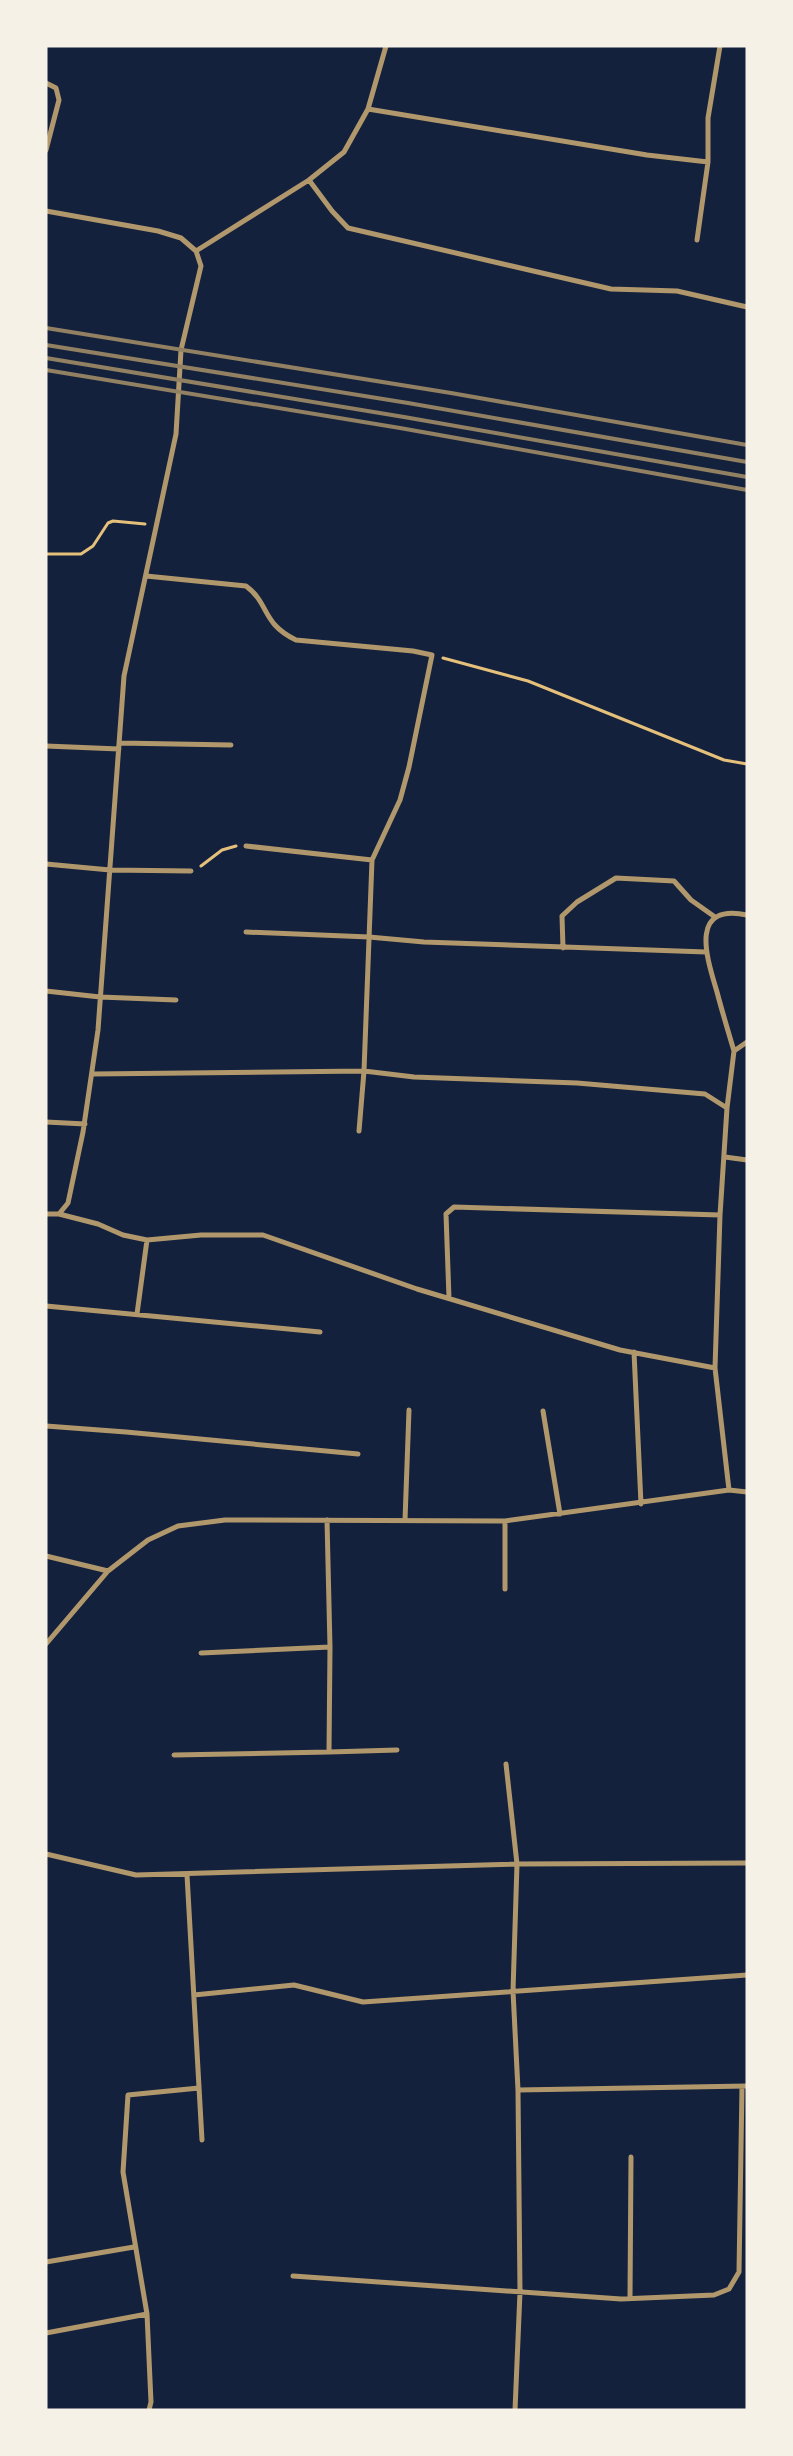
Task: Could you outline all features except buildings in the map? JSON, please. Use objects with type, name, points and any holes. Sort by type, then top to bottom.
[{"type":"street","points":[[196,252],[309,180],[344,152],[368,109],[386,46]]},
{"type":"street","points":[[696,240],[708,162],[708,118],[720,46]]},
{"type":"street","points":[[46,83],[56,88],[59,100],[46,150]]},
{"type":"street","points":[[368,109],[647,155],[708,162]]},
{"type":"street","points":[[309,180],[332,211],[348,228],[611,289],[677,291],[747,307]]},
{"type":"street","points":[[46,212],[158,231],[180,238],[196,252],[201,266],[180,350],[176,434],[124,676],[93,1074],[85,1124],[68,1203],[59,1214]]},
{"type":"street","points":[[146,576],[246,586],[257,594],[272,624],[281,633],[296,640],[413,651],[432,655],[402,792],[372,860],[364,1071],[359,1131]]},
{"type":"street","points":[[46,746],[231,745]]},
{"type":"street","points":[[246,846],[372,860]]},
{"type":"street","points":[[46,864],[110,870],[192,871]]},
{"type":"street","points":[[563,948],[562,916],[577,902],[616,878],[674,881],[691,900],[715,917]]},
{"type":"street","points":[[729,1490],[715,1368],[720,1215],[727,1108],[734,1051],[706,952],[706,930],[715,917],[729,912],[747,915]]},
{"type":"street","points":[[246,932],[368,936],[424,942],[706,952]]},
{"type":"street","points":[[46,991],[176,1000]]},
{"type":"street","points":[[734,1051],[747,1042]]},
{"type":"street","points":[[93,1074],[364,1071],[414,1077],[577,1083],[704,1094],[727,1108]]},
{"type":"street","points":[[46,1122],[85,1124]]},
{"type":"street","points":[[725,1157],[747,1160]]},
{"type":"street","points":[[449,1298],[446,1214],[454,1207],[720,1215]]},
{"type":"street","points":[[46,1214],[59,1214],[98,1224],[123,1235],[147,1240],[201,1235],[263,1235],[449,1298],[634,1352],[715,1368]]},
{"type":"street","points":[[137,1314],[147,1240]]},
{"type":"street","points":[[46,1306],[320,1332]]},
{"type":"street","points":[[634,1352],[641,1504]]},
{"type":"street","points":[[406,1520],[409,1410]]},
{"type":"street","points":[[543,1411],[560,1514]]},
{"type":"street","points":[[46,1426],[358,1454]]},
{"type":"street","points":[[46,1644],[108,1571],[148,1540],[178,1526],[225,1520],[505,1521],[641,1504],[729,1490],[747,1492]]},
{"type":"street","points":[[326,1520],[330,1647],[329,1752]]},
{"type":"street","points":[[505,1521],[505,1589]]},
{"type":"street","points":[[46,1556],[108,1571]]},
{"type":"street","points":[[201,1653],[330,1647]]},
{"type":"street","points":[[174,1755],[398,1750]]},
{"type":"street","points":[[506,1764],[517,1864],[513,1991],[518,2090],[520,2292],[515,2410]]},
{"type":"street","points":[[46,1854],[136,1875],[517,1864],[747,1863]]},
{"type":"street","points":[[187,1875],[202,2140]]},
{"type":"street","points":[[194,1995],[294,1985],[363,2002],[747,1975]]},
{"type":"street","points":[[293,2276],[630,2299],[714,2295],[729,2289],[737,2278],[744,2086],[518,2090]]},
{"type":"street","points":[[149,2410],[151,2402],[147,2314],[134,2247],[123,2172],[128,2095],[199,2088]]},
{"type":"street","points":[[630,2299],[631,2157]]},
{"type":"street","points":[[46,2262],[134,2247]]},
{"type":"street","points":[[46,2333],[147,2314]]},
{"type":"path","points":[[46,554],[81,554],[93,546],[108,523],[114,521],[157,526]]},
{"type":"path","points":[[432,655],[528,681],[724,760],[747,764]]},
{"type":"path","points":[[192,871],[222,850],[246,846]]},
{"type":"railway","points":[[46,328],[451,393],[747,445]]},
{"type":"railway","points":[[46,345],[408,403],[747,462]]},
{"type":"railway","points":[[46,358],[404,417],[747,477]]},
{"type":"railway","points":[[46,370],[400,428],[747,490]]}]
